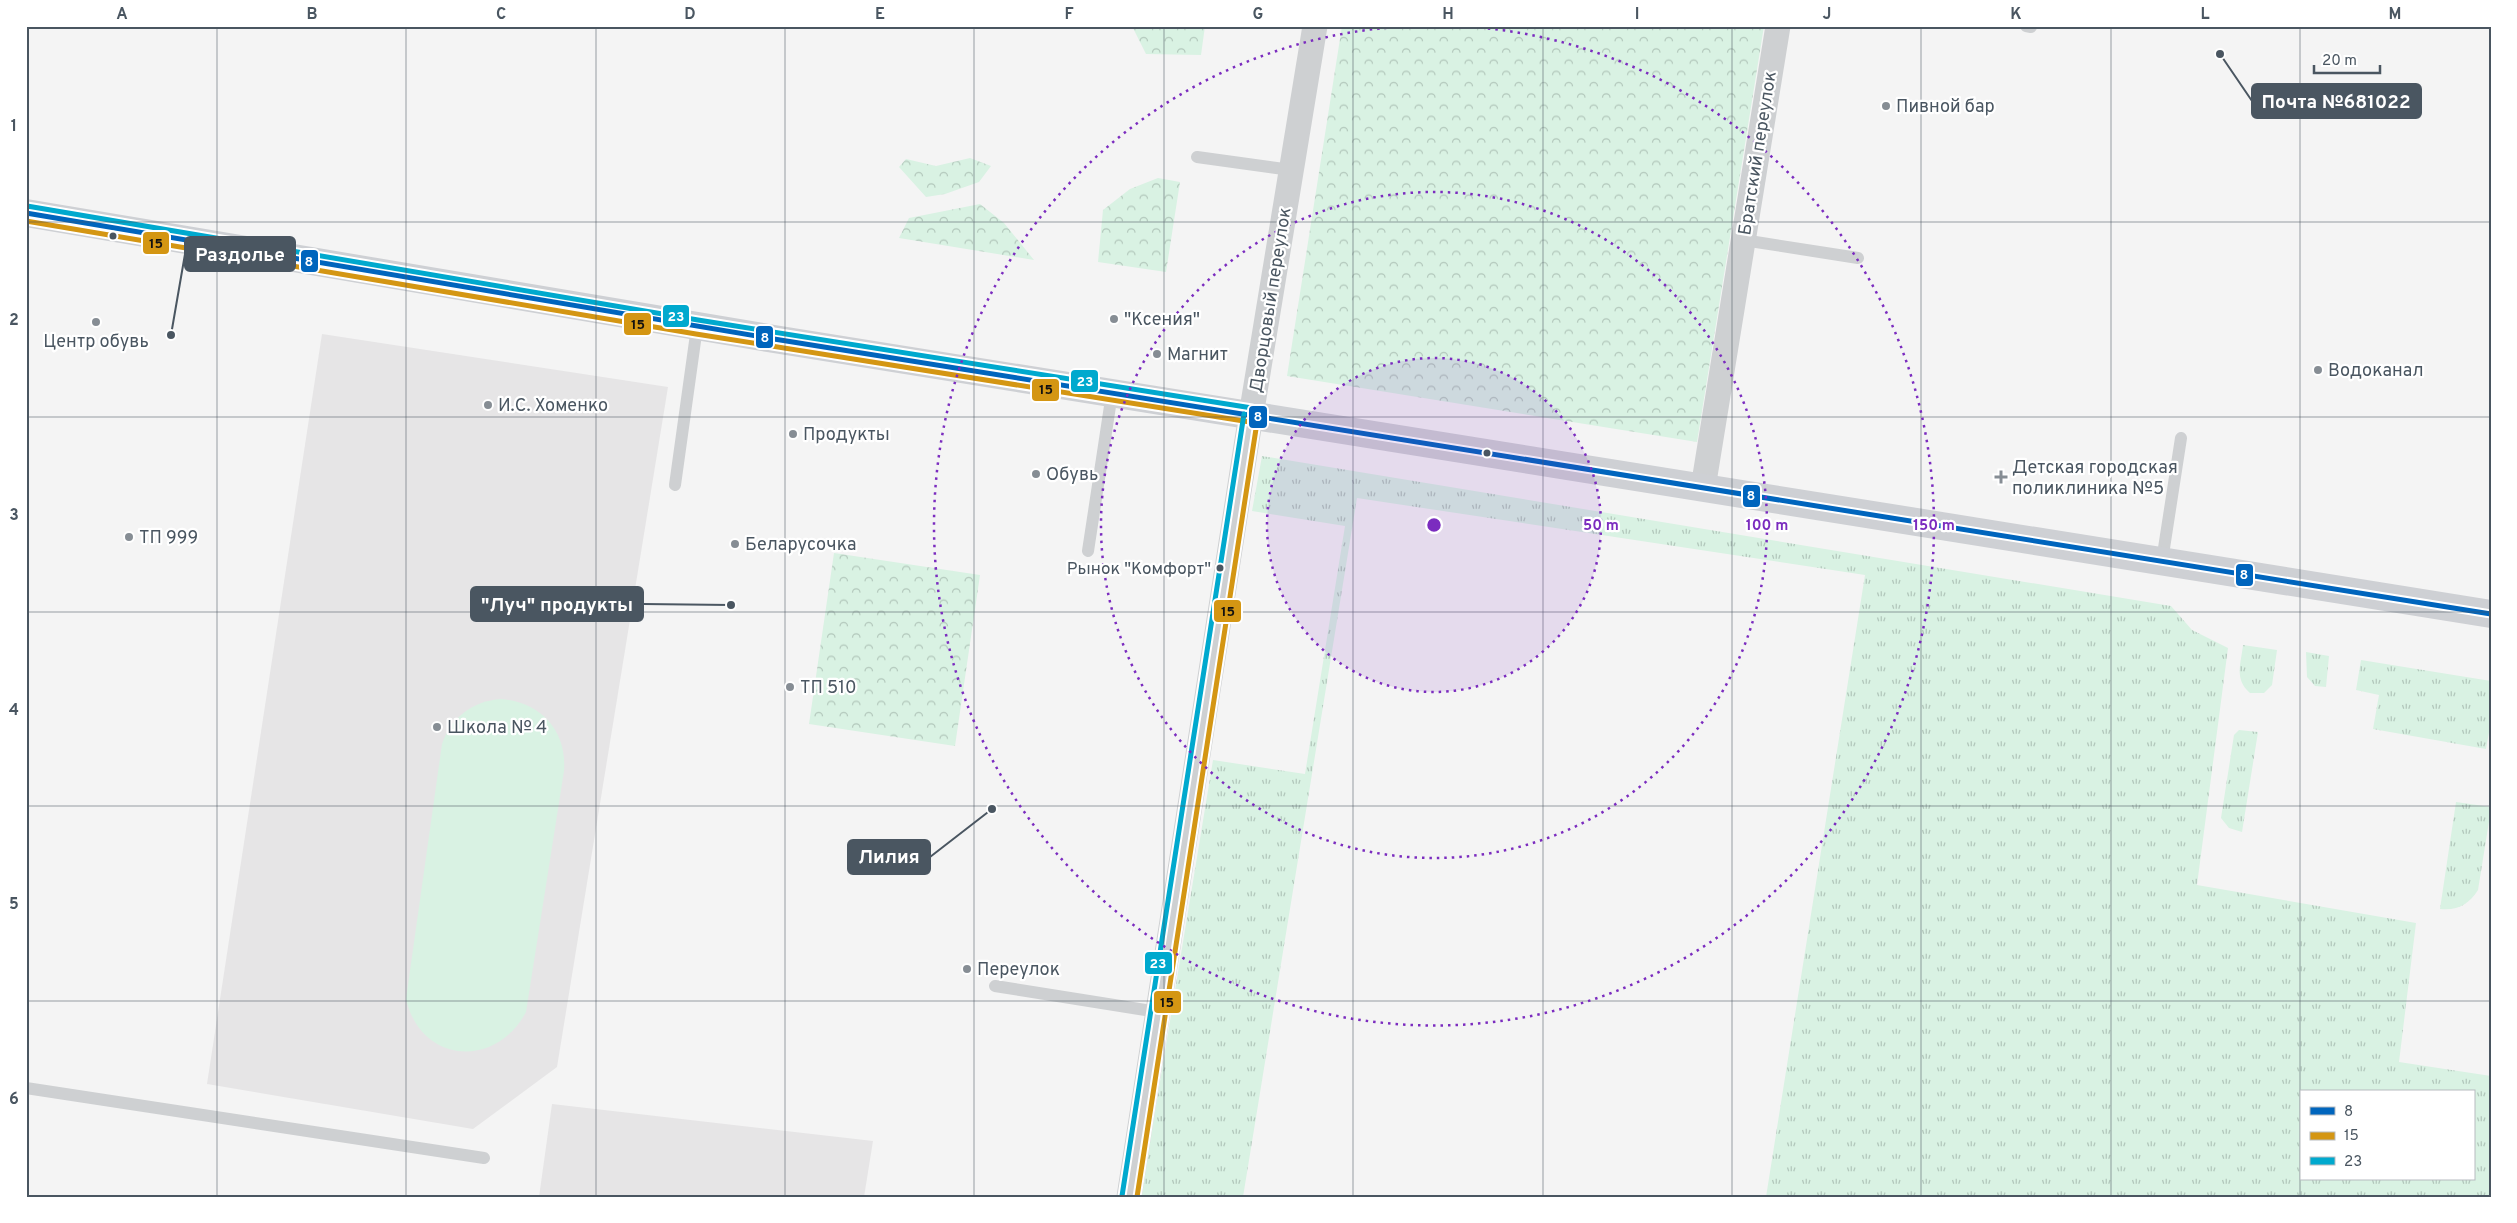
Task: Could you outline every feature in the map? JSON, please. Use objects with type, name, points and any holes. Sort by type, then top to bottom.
[{"type":"main road","points":[[26,213],[697,326],[2491,614]]},
{"type":"street","name":"Дворцовый переулок","points":[[1129,1197],[1251,415],[1315,26]]},
{"type":"street","name":"Братский переулок","points":[[1703,488],[1778,26]]},
{"type":"lane","points":[[2026,26],[2031,27]]},
{"type":"lane","points":[[1197,157],[1291,170]]},
{"type":"lane","points":[[1743,240],[1858,258]]},
{"type":"lane","points":[[675,485],[697,326]]},
{"type":"lane","points":[[1088,550],[1112,393]]},
{"type":"lane","points":[[2162,561],[2181,438]]},
{"type":"lane","points":[[995,986],[1158,1012]]},
{"type":"lane","points":[[26,1088],[484,1158]]},
{"type":"shaded area","name":"Школа № 4","points":[[322,334],[668,387],[557,1067],[473,1129],[207,1084]]},
{"type":"shaded area","points":[[552,1104],[873,1141],[864,1197],[539,1197]]},
{"type":"green space","points":[[1132,26],[1205,26],[1201,55],[1146,54]]},
{"type":"green space","points":[[1342,26],[1764,26],[1697,442],[1287,376]]},
{"type":"green space","points":[[970,158],[991,166],[979,182],[945,194],[926,197],[899,167],[906,159],[936,166]]},
{"type":"green space","points":[[1158,178],[1180,182],[1166,272],[1098,262],[1103,210],[1130,189]]},
{"type":"green space","points":[[980,204],[1004,223],[1034,260],[899,238],[909,218]]},
{"type":"green space","points":[[1262,456],[2171,606],[2192,630],[2228,648],[2197,885],[2416,923],[2399,1062],[2491,1076],[2491,1197],[1766,1197],[1865,575],[1357,498],[1243,1197],[1141,1197],[1213,760],[1305,774],[1345,526],[1252,511]]},
{"type":"green space","points":[[834,553],[980,575],[955,746],[809,724]]},
{"type":"green space","points":[[2243,645],[2277,650],[2272,685],[2264,693],[2250,693],[2242,682],[2240,665]]},
{"type":"green space","points":[[2306,652],[2329,656],[2326,687],[2315,686],[2307,677]]},
{"type":"green space","points":[[2361,660],[2491,681],[2491,721],[2486,749],[2373,729],[2379,695],[2356,690]]},
{"type":"green space","points":[[501,699],[515,701],[528,706],[549,721],[561,743],[564,771],[526,1012],[513,1030],[497,1043],[479,1050],[460,1051],[443,1047],[427,1036],[414,1021],[406,999],[442,744],[451,726],[464,712],[481,703]]},
{"type":"green space","points":[[2239,730],[2258,732],[2242,832],[2229,828],[2221,818],[2234,735]]},
{"type":"green space","points":[[2456,802],[2491,807],[2491,809],[2478,890],[2467,903],[2458,908],[2440,909]]},
{"type":"transit line","name":"23","points":[[27,206],[698,320],[1252,408]]},
{"type":"transit line","name":"8","points":[[26,213],[774,339],[2491,614]]},
{"type":"transit line","name":"15","points":[[26,221],[696,334],[1250,422]]},
{"type":"transit line","name":"23","points":[[1122,1196],[1244,414]]},
{"type":"transit line","name":"15","points":[[1137,1197],[1258,416]]},
{"type":"place","name":"Почта №681022","points":[[2220,54]]},
{"type":"place","name":"Пивной бар","points":[[1886,106]]},
{"type":"place","name":"\"Ксения\"","points":[[1114,319]]},
{"type":"place","name":"Центр обувь","points":[[96,322]]},
{"type":"place","name":"Раздолье","points":[[171,335]]},
{"type":"place","name":"Магнит","points":[[1157,354]]},
{"type":"place","name":"Водоканал","points":[[2318,370]]},
{"type":"place","name":"И.С. Хоменко","points":[[488,405]]},
{"type":"place","name":"Продукты","points":[[793,434]]},
{"type":"place","name":"Обувь","points":[[1036,474]]},
{"type":"place","name":"Детская городская поликлиника №5","points":[[2001,477]]},
{"type":"place","name":"ТП 999","points":[[129,537]]},
{"type":"place","name":"Беларусочка","points":[[735,544]]},
{"type":"place","name":"Рынок \"Комфорт\"","points":[[1220,568]]},
{"type":"place","name":"\"Луч\" продукты","points":[[731,605]]},
{"type":"place","name":"ТП 510","points":[[790,687]]},
{"type":"place","name":"Школа № 4","points":[[437,727]]},
{"type":"place","name":"Лилия","points":[[992,809]]},
{"type":"place","name":"Переулок","points":[[967,969]]}]
